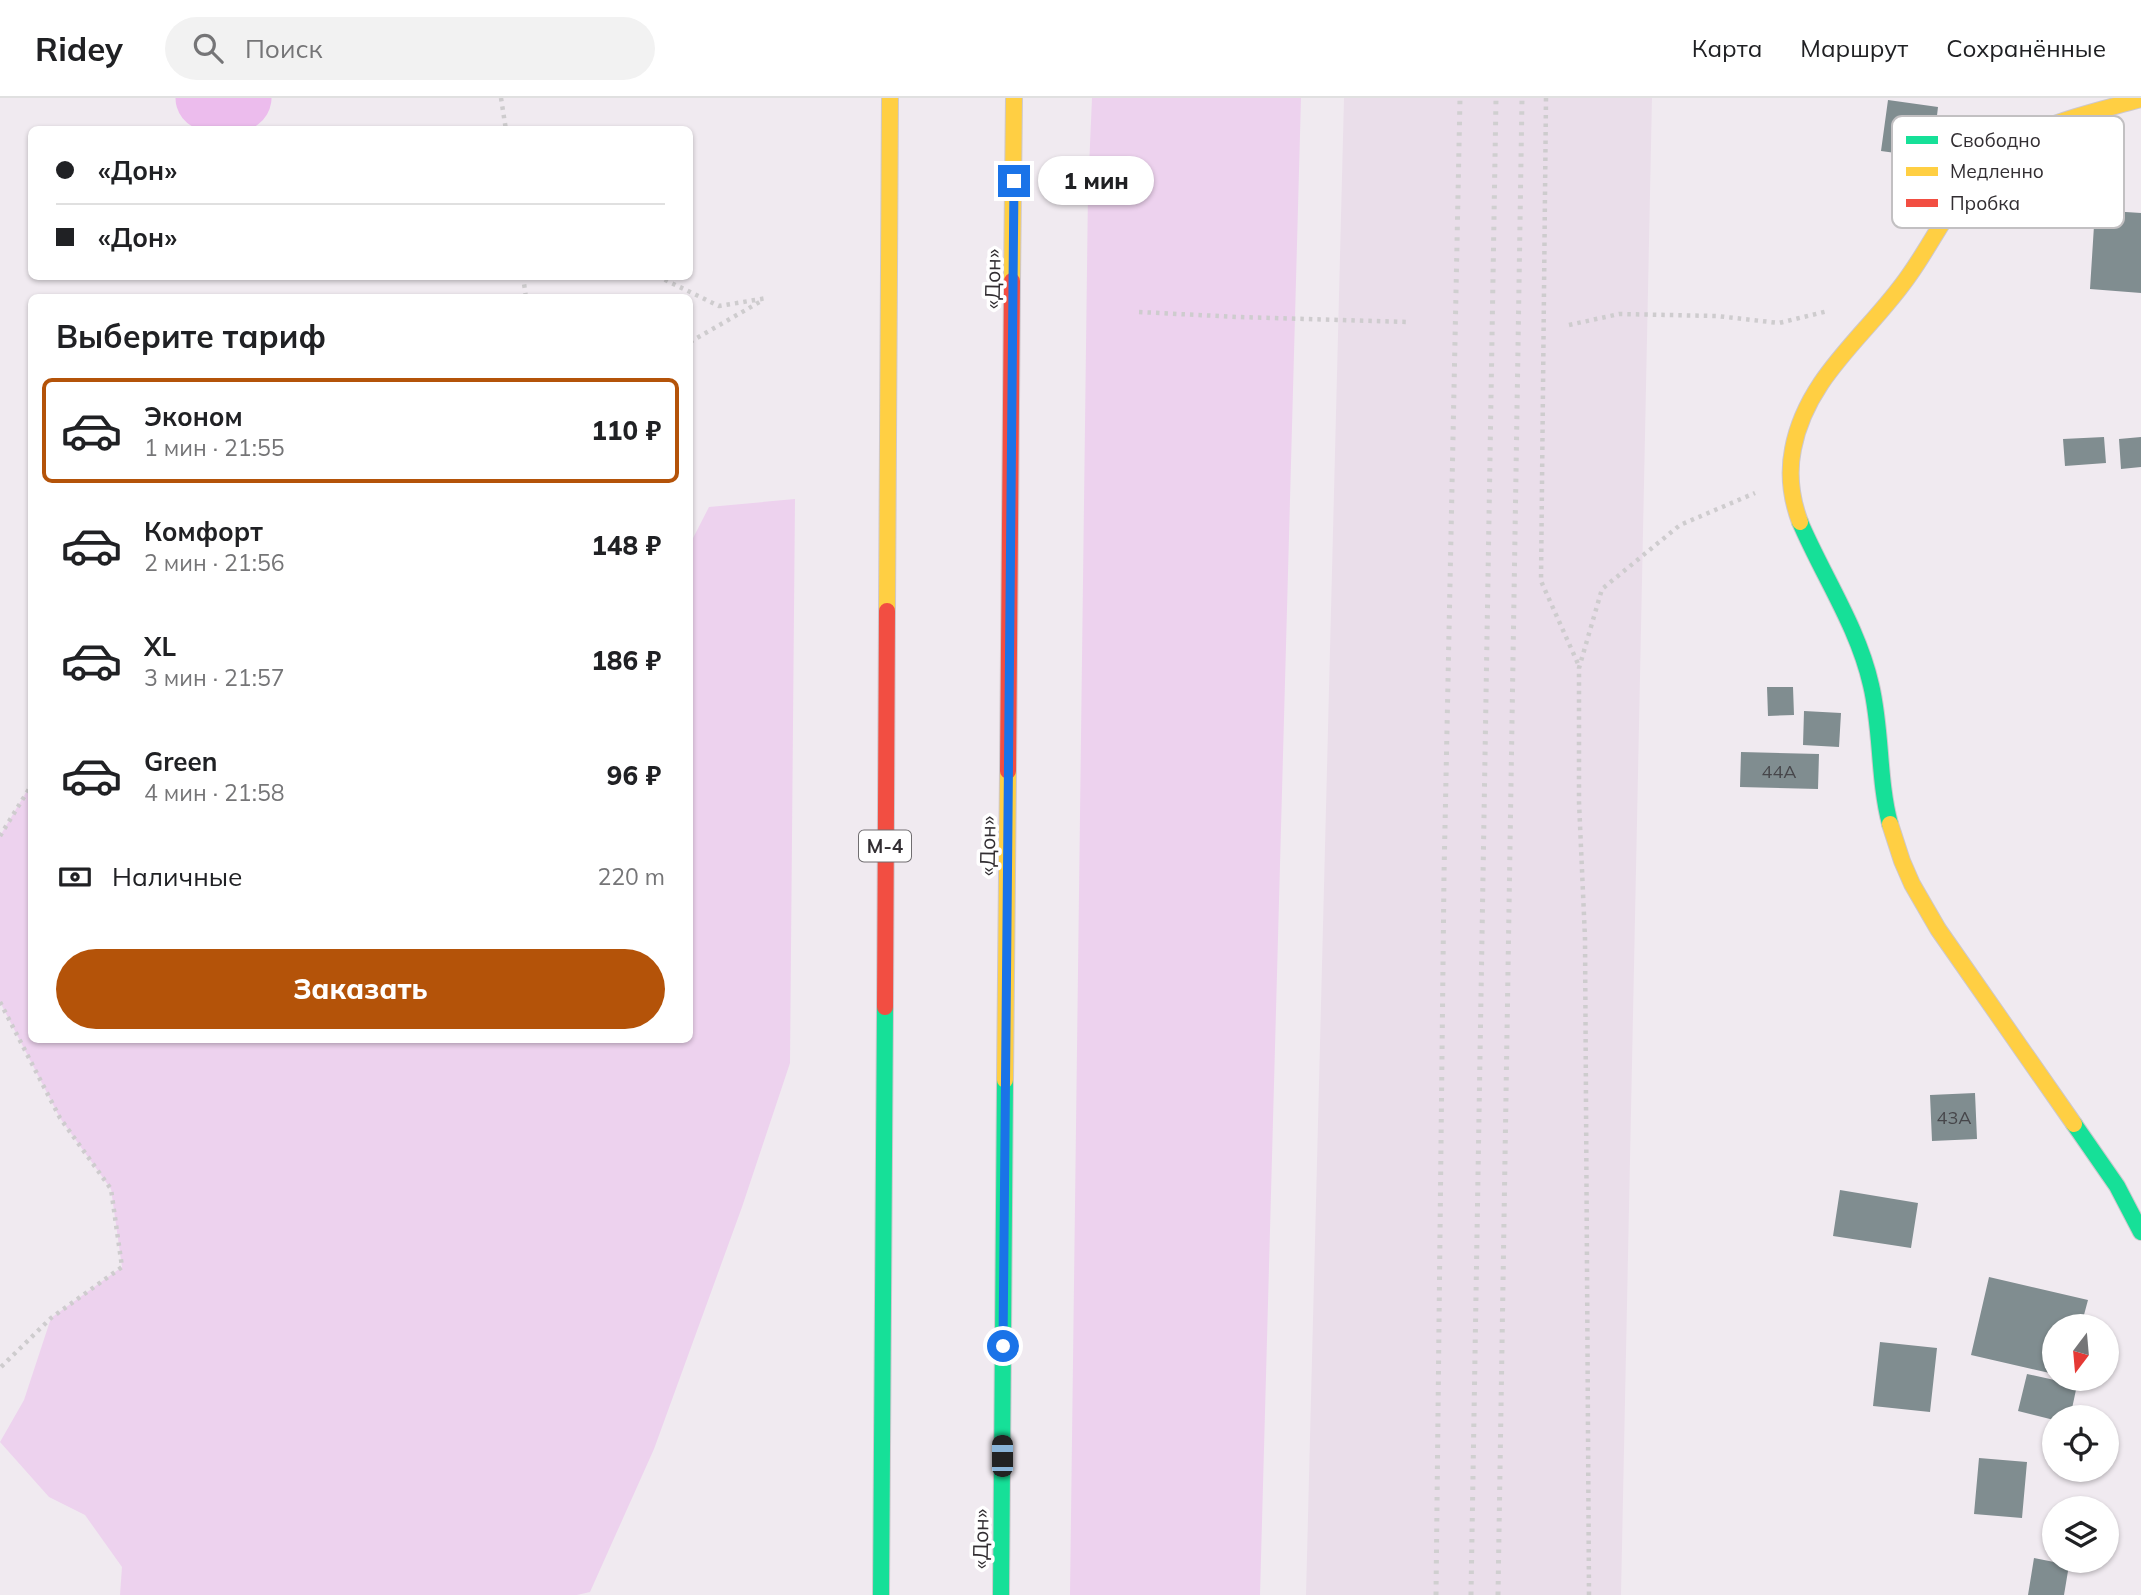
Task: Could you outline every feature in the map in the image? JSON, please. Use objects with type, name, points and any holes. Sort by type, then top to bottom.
[{"type":"main road","name":"М-4","points":[[881,1595],[890,98]]},
{"type":"main road","name":"«Дон»","points":[[1001,1595],[1014,98]]},
{"type":"main road","points":[[2081,116],[2141,99]]},
{"type":"main road","points":[[1940,228],[1906,280],[1836,361],[1812,397],[1791,457],[1791,490],[1799,520],[1859,645],[1871,681],[1878,712],[1882,785],[1888,820],[1917,895],[1944,942],[1968,970],[2117,1186],[2141,1232]]},
{"type":"path","points":[[501,98],[505,126]]},
{"type":"path","points":[[1546,98],[1541,581],[1579,668]]},
{"type":"path","points":[[665,280],[719,306],[767,298],[693,340]]},
{"type":"path","points":[[1569,325],[1619,314],[1717,316],[1779,323],[1830,311]]},
{"type":"path","points":[[1139,312],[1408,321]]},
{"type":"path","points":[[1589,1595],[1585,938],[1579,802],[1579,668],[1602,589],[1680,525],[1791,477]]},
{"type":"path","points":[[0,836],[28,790]]},
{"type":"path","points":[[0,1002],[60,1118],[111,1189],[122,1267],[51,1318],[0,1368]]},
{"type":"shaded area","points":[[1092,98],[1301,98],[1260,1595],[1070,1595],[1088,191]]},
{"type":"shaded area","points":[[1344,98],[1652,98],[1621,1595],[1306,1595]]},
{"type":"shaded area","points":[[795,499],[790,1063],[742,1207],[654,1449],[590,1592],[577,1595],[120,1595],[122,1567],[85,1515],[49,1497],[0,1442],[24,1400],[51,1318],[122,1267],[111,1189],[60,1118],[0,1002],[0,836],[28,789],[28,1043],[693,1043],[693,538],[709,507]]},
{"type":"building","points":[[1888,100],[1938,107],[1937,116],[1892,116],[1892,153],[1881,151]]},
{"type":"building","points":[[2124,212],[2141,213],[2141,293],[2090,289],[2094,228],[2124,228]]},
{"type":"building","points":[[2104,437],[2106,463],[2065,466],[2063,439]]},
{"type":"building","points":[[2141,437],[2141,467],[2121,469],[2119,439]]},
{"type":"building","points":[[1767,687],[1793,687],[1794,715],[1768,716]]},
{"type":"building","points":[[1804,711],[1841,713],[1839,747],[1803,745]]},
{"type":"building","points":[[1741,752],[1819,754],[1818,789],[1740,787]]},
{"type":"building","points":[[1975,1093],[1977,1139],[1932,1141],[1930,1095]]},
{"type":"building","points":[[1840,1190],[1918,1203],[1911,1248],[1833,1236]]},
{"type":"building","points":[[1989,1277],[2088,1300],[2084,1314],[2042,1314],[2042,1371],[1971,1355]]},
{"type":"building","points":[[1880,1342],[1937,1348],[1930,1412],[1873,1406]]},
{"type":"building","points":[[2027,1374],[2042,1377],[2042,1391],[2076,1391],[2073,1405],[2042,1405],[2042,1417],[2018,1411]]},
{"type":"building","points":[[1979,1458],[2027,1462],[2022,1518],[1974,1514]]},
{"type":"building","points":[[2034,1558],[2042,1560],[2042,1573],[2068,1573],[2064,1595],[2028,1595]]},
{"type":"waterway","points":[[208,98],[235,101],[239,98]]},
{"type":"railway","points":[[1436,1595],[1444,875],[1460,98]]},
{"type":"railway","points":[[1471,1595],[1496,98]]},
{"type":"railway","points":[[1498,1595],[1522,98]]},
{"type":"traffic: fast","points":[[1800,522],[1849,622],[1865,664],[1877,720],[1890,824]]},
{"type":"traffic: fast","points":[[881,1595],[885,1007]]},
{"type":"traffic: fast","points":[[1001,1595],[1005,1080]]},
{"type":"traffic: fast","points":[[2074,1124],[2117,1186],[2141,1232]]},
{"type":"traffic: slow","points":[[887,611],[890,98]]},
{"type":"traffic: slow","points":[[1012,281],[1014,98]]},
{"type":"traffic: slow","points":[[2081,116],[2141,99]]},
{"type":"traffic: slow","points":[[1800,522],[1791,486],[1791,458],[1800,423],[1826,377],[1910,274],[1939,228]]},
{"type":"traffic: slow","points":[[1005,1080],[1008,771]]},
{"type":"traffic: slow","points":[[1890,824],[1912,884],[1938,929],[2074,1124]]},
{"type":"traffic: jam","points":[[1008,771],[1012,281]]},
{"type":"traffic: jam","points":[[885,1007],[887,611]]},
{"type":"route","points":[[1003,1346],[1014,181]]}]
